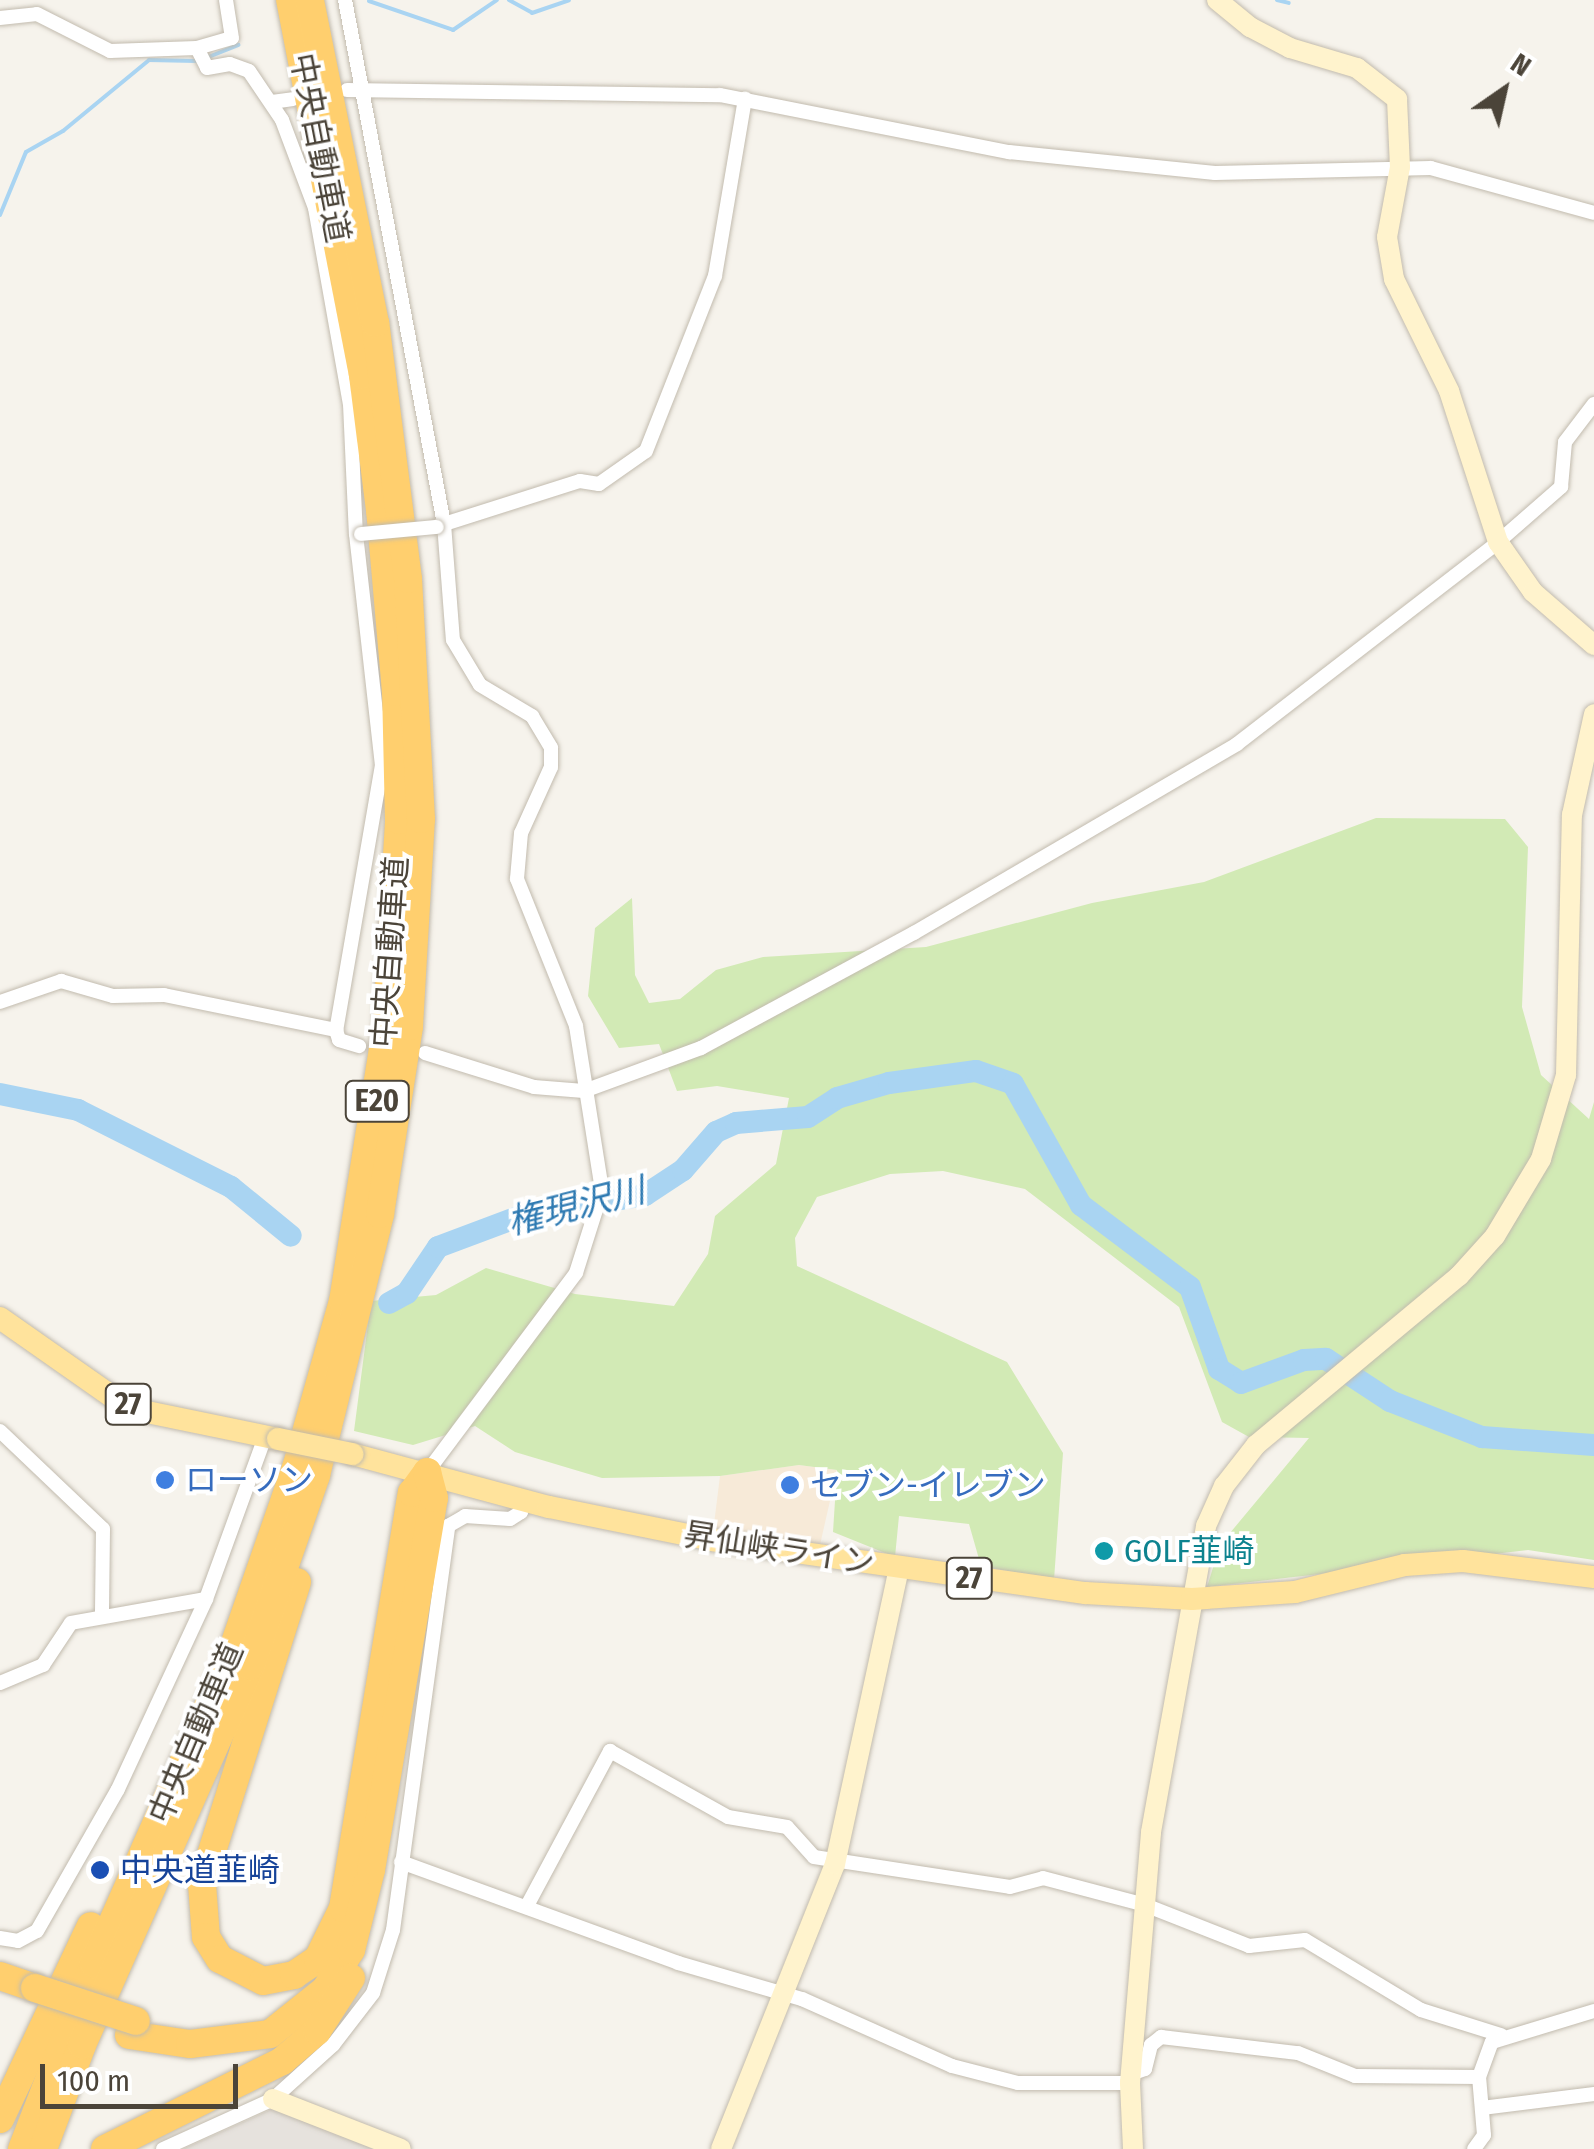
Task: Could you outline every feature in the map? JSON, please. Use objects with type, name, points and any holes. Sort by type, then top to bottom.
[{"type":"highway","name":"中央自動車道","points":[[22,2149],[63,2038],[230,1658],[278,1518],[343,1301],[360,1210],[396,934],[399,820],[395,673],[363,375],[290,0]]},
{"type":"highway","name":"中央自動車道","points":[[44,2149],[82,2046],[250,1666],[338,1400],[395,1124],[418,934],[422,819],[408,579],[375,322],[310,0]]},
{"type":"highway","points":[[338,1400],[279,1648],[202,1884],[206,1937],[237,1972],[263,1982],[294,1975],[332,1941],[343,1908],[393,1656],[434,1498],[426,1472]]},
{"type":"highway","points":[[0,2118],[278,1518]]},
{"type":"highway","points":[[0,1976],[32,1995],[132,2028],[244,2025],[289,2006],[322,1976],[343,1946],[356,1898],[393,1656]]},
{"type":"highway","points":[[105,2149],[282,2061],[340,2000],[368,1945],[393,1656]]},
{"type":"highway","points":[[0,1992],[32,1995]]},
{"type":"main road","name":"昇仙峡ライン","points":[[0,1318],[113,1398],[148,1412],[352,1454],[523,1500],[712,1540],[1085,1593],[1192,1599],[1294,1592],[1434,1562],[1494,1562],[1594,1577]]},
{"type":"street","points":[[28,0],[37,14],[110,51],[197,48],[232,38],[226,0]]},
{"type":"street","points":[[345,0],[353,90],[441,525],[450,619],[462,663],[480,685],[532,716],[551,748],[551,767],[521,833],[517,878],[576,1026],[602,1191],[600,1211],[576,1273],[426,1472]]},
{"type":"street","points":[[1217,0],[1290,48],[1384,83],[1402,119],[1388,260],[1454,404],[1498,542],[1533,592],[1594,644]]},
{"type":"street","points":[[0,18],[37,14]]},
{"type":"street","points":[[197,48],[207,68],[230,64],[249,71],[272,102],[315,208],[331,284],[350,404],[358,534],[382,765],[336,1030],[339,1040],[359,1046]]},
{"type":"street","points":[[353,90],[586,90],[744,99],[1009,152],[1214,173],[1400,167],[1468,176],[1594,213]]},
{"type":"street","points":[[272,102],[292,99]]},
{"type":"street","points":[[358,534],[441,525],[580,481],[599,484],[646,451],[715,276],[744,99]]},
{"type":"street","points":[[425,1053],[534,1087],[584,1091],[701,1048],[1212,761],[1498,542],[1561,488],[1564,442],[1594,404]]},
{"type":"street","points":[[1133,2149],[1130,2079],[1145,1905],[1206,1526],[1231,1476],[1256,1445],[1459,1276],[1496,1236],[1556,1124],[1566,1075],[1572,814],[1594,714]]},
{"type":"street","points":[[0,1002],[61,981],[114,996],[164,995],[336,1030]]},
{"type":"street","points":[[0,1430],[103,1529],[102,1612]]},
{"type":"street","points":[[0,1938],[18,1941],[37,1931],[53,1910],[118,1789],[206,1600],[271,1438]]},
{"type":"street","points":[[164,2149],[272,2099],[333,2045],[373,1993],[393,1930],[448,1526],[465,1516],[510,1519],[521,1512],[523,1500]]},
{"type":"street","points":[[721,2149],[835,1864],[899,1569]]},
{"type":"street","points":[[0,1683],[43,1665],[71,1623],[102,1612],[206,1600]]},
{"type":"street","points":[[528,1904],[610,1751],[728,1817],[788,1826],[814,1857],[835,1864],[1010,1887],[1043,1878],[1145,1905],[1249,1946],[1305,1940],[1421,2010],[1500,2034],[1594,2011]]},
{"type":"street","points":[[401,1862],[528,1904],[678,1963],[784,1994],[994,2078],[1130,2079],[1145,2069],[1151,2045],[1161,2037],[1298,2054],[1355,2076],[1479,2077]]},
{"type":"street","points":[[1474,2149],[1484,2135],[1479,2077],[1486,2050],[1500,2034]]},
{"type":"street","points":[[1482,2108],[1594,2094]]},
{"type":"street","points":[[272,2099],[401,2149]]},
{"type":"shaded area","points":[[799,1465],[837,1470],[817,1558],[712,1540],[720,1476]]},
{"type":"shaded area","points":[[272,2109],[374,2149],[183,2149]]},
{"type":"green space","points":[[1376,818],[1505,819],[1528,847],[1522,1007],[1541,1075],[1589,1119],[1594,1102],[1594,1560],[1528,1550],[1207,1587],[1220,1545],[1309,1438],[1249,1437],[1222,1422],[1179,1307],[1025,1189],[943,1171],[890,1174],[817,1197],[795,1238],[797,1266],[1007,1362],[1063,1453],[1054,1580],[981,1566],[969,1524],[899,1516],[895,1557],[833,1532],[837,1470],[799,1465],[720,1476],[602,1478],[515,1452],[475,1426],[413,1445],[354,1431],[371,1301],[436,1295],[486,1268],[575,1294],[674,1306],[708,1254],[715,1216],[776,1164],[789,1098],[717,1086],[677,1091],[659,1044],[619,1048],[588,996],[595,928],[632,898],[635,975],[649,1003],[680,999],[716,970],[763,957],[926,947],[1092,903],[1204,882]]},
{"type":"waterway","points":[[369,1],[453,30],[497,0]]},
{"type":"waterway","points":[[509,0],[532,13],[569,0]]},
{"type":"waterway","points":[[1277,0],[1289,3]]},
{"type":"waterway","points":[[206,58],[238,45]]},
{"type":"waterway","points":[[0,215],[26,152],[63,131],[149,60],[197,61]]},
{"type":"waterway","name":"権現沢川","points":[[389,1303],[407,1293],[438,1247],[521,1216],[645,1195],[683,1170],[716,1132],[736,1123],[808,1117],[837,1098],[889,1083],[976,1071],[1013,1084],[1081,1205],[1190,1287],[1219,1369],[1241,1383],[1304,1360],[1326,1359],[1390,1401],[1482,1437],[1594,1445]]},
{"type":"waterway","name":"権現沢川","points":[[0,1094],[78,1110],[231,1187],[291,1236]]},
{"type":"place","name":"ローソン","points":[[165,1480]]},
{"type":"place","name":"セブン-イレブン","points":[[790,1485]]},
{"type":"place","name":"GOLF韮崎","points":[[1104,1551]]},
{"type":"place","name":"中央道韮崎","points":[[100,1870]]}]
